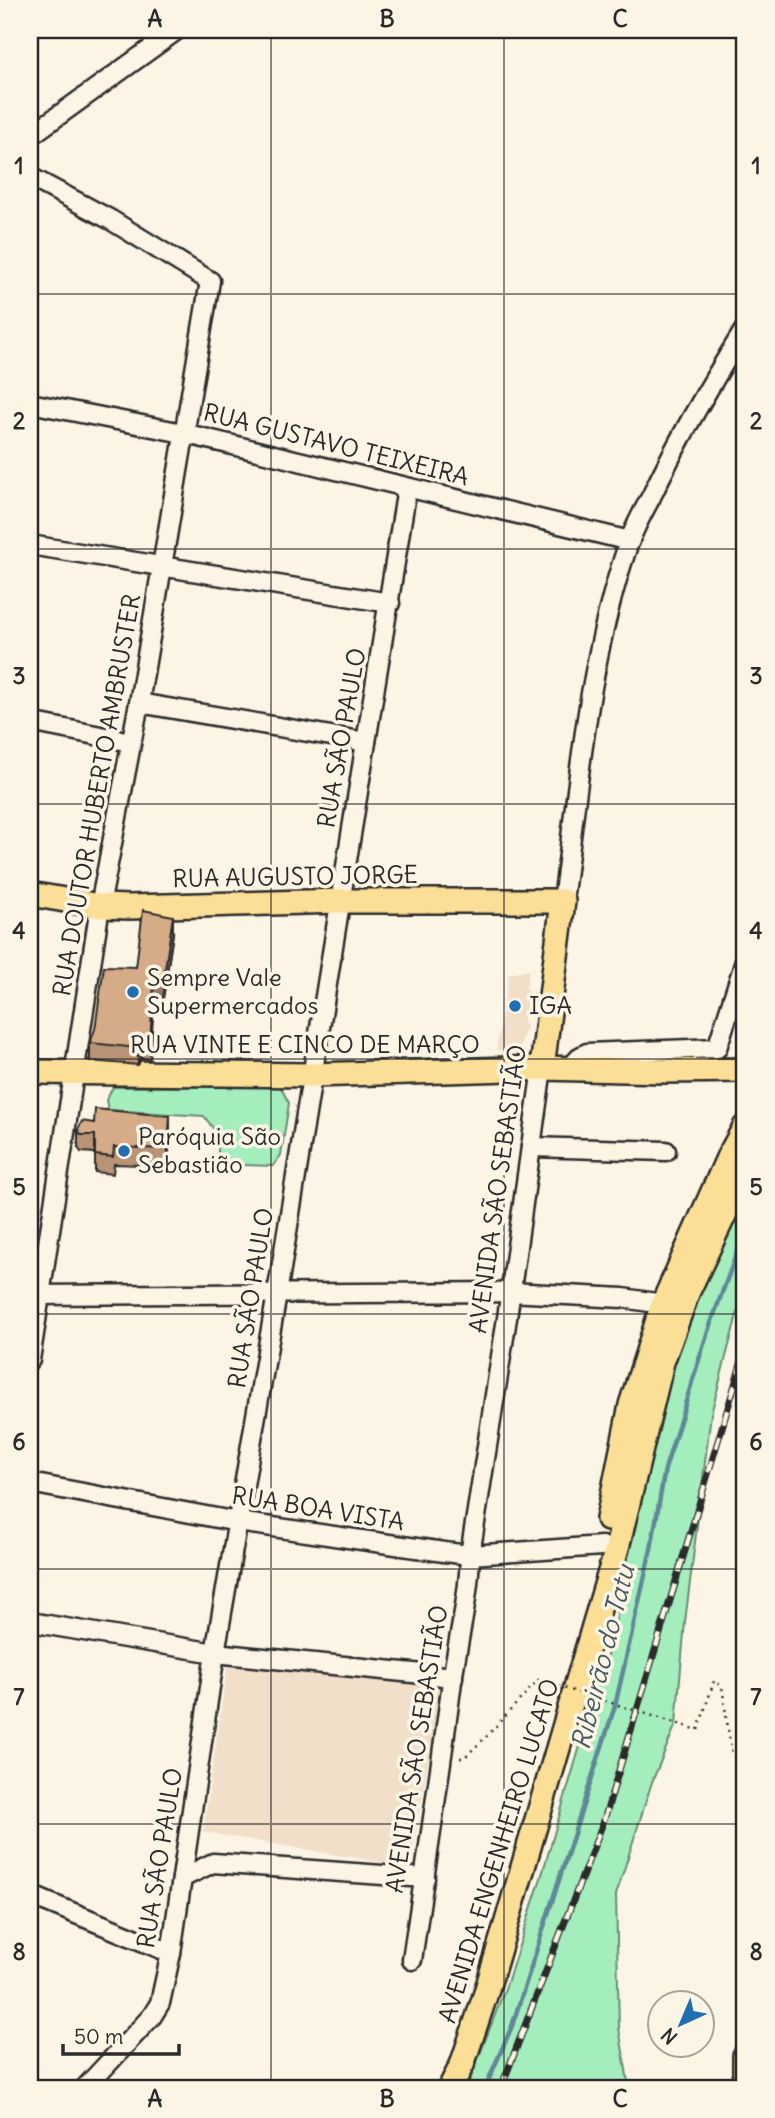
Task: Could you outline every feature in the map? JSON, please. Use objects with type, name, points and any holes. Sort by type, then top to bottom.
[{"type":"main road","name":"RUA AUGUSTO JORGE","points":[[30,894],[100,906],[340,901],[563,901]]},
{"type":"main road","name":"AVENIDA SÃO SEBASTIÃO","points":[[542,1068],[563,901]]},
{"type":"main road","name":"RUA VINTE E CINCO DE MARÇO","points":[[30,1072],[311,1075],[542,1068],[745,1070]]},
{"type":"main road","name":"AVENIDA ENGENHEIRO LUCATO","points":[[450,2088],[461,2065],[485,1996],[593,1627],[609,1547],[631,1405],[663,1304],[728,1158],[745,1127]]},
{"type":"main road","name":"AVENIDA ENGENHEIRO LUCATO","points":[[609,1547],[662,1362],[688,1291],[745,1171]]},
{"type":"main road","points":[[662,1362],[670,1322],[663,1304]]},
{"type":"main road","points":[[745,2056],[745,2088]]},
{"type":"street","points":[[30,136],[177,30]]},
{"type":"street","name":"RUA DOUTOR HUBERTO AMBRUSTER","points":[[30,177],[111,219],[210,281],[139,703],[100,906],[76,1071],[35,1295],[30,1360]]},
{"type":"street","name":"AVENIDA SÃO SEBASTIÃO","points":[[563,901],[597,654],[611,597],[630,541],[664,469],[745,329]]},
{"type":"street","name":"RUA GUSTAVO TEIXEIRA","points":[[30,403],[183,433],[630,541]]},
{"type":"street","name":"RUA SÃO PAULO","points":[[85,2088],[152,2016],[160,2003],[171,1953],[215,1653],[277,1294],[407,488]]},
{"type":"street","points":[[30,545],[390,603]]},
{"type":"street","points":[[139,703],[366,742]]},
{"type":"street","points":[[30,722],[131,742]]},
{"type":"street","points":[[569,1069],[587,1053],[717,1048],[745,961]]},
{"type":"street","name":"AVENIDA SÃO SEBASTIÃO","points":[[412,1960],[470,1578],[470,1555],[542,1068]]},
{"type":"street","points":[[531,1147],[666,1151]]},
{"type":"street","points":[[35,1295],[510,1292],[623,1298],[663,1304]]},
{"type":"street","name":"RUA BOA VISTA","points":[[30,1483],[238,1522],[470,1555],[609,1547]]},
{"type":"street","points":[[30,1622],[215,1653],[453,1677]]},
{"type":"street","points":[[187,1844],[213,1863]]},
{"type":"street","points":[[182,1878],[213,1863],[425,1878]]},
{"type":"street","points":[[30,1895],[171,1953]]},
{"type":"path","points":[[444,1756],[464,1758],[538,1680],[698,1730],[714,1681],[722,1686],[731,1750],[745,1775]]},
{"type":"shaded area","name":"IGA","points":[[529,970],[526,988],[529,991],[523,1021],[526,1026],[519,1051],[496,1050],[509,974]]},
{"type":"shaded area","points":[[228,1661],[441,1687],[411,1862],[396,1865],[203,1832]]},
{"type":"green space","points":[[280,1086],[289,1103],[281,1155],[273,1166],[218,1164],[218,1135],[204,1116],[108,1110],[106,1100],[113,1087]]},
{"type":"green space","points":[[745,1195],[745,1296],[738,1311],[711,1414],[685,1622],[676,1724],[652,1782],[616,1895],[619,2028],[629,2088],[467,2088],[506,1986],[541,1878],[615,1628],[630,1528],[676,1347],[710,1266]]},
{"type":"building","name":"Sempre Vale Supermercados","points":[[143,910],[173,916],[163,982],[154,984],[150,1041],[141,1041],[138,1048],[90,1043],[95,1029],[104,966],[136,967]]},
{"type":"building","points":[[95,1109],[170,1116],[168,1149],[114,1147],[113,1157],[95,1155],[95,1135],[81,1135],[78,1130],[82,1121],[94,1123]]},
{"type":"waterway","name":"Ribeirão do Tatu","points":[[485,2088],[512,2026],[615,1706],[651,1549],[665,1469],[707,1334],[745,1230]]},
{"type":"railway","points":[[501,2088],[604,1820],[745,1351]]},
{"type":"place","name":"Sempre Vale Supermercados","points":[[133,992]]},
{"type":"place","name":"IGA","points":[[515,1006]]},
{"type":"place","name":"Paróquia São Sebastião","points":[[124,1151]]}]
